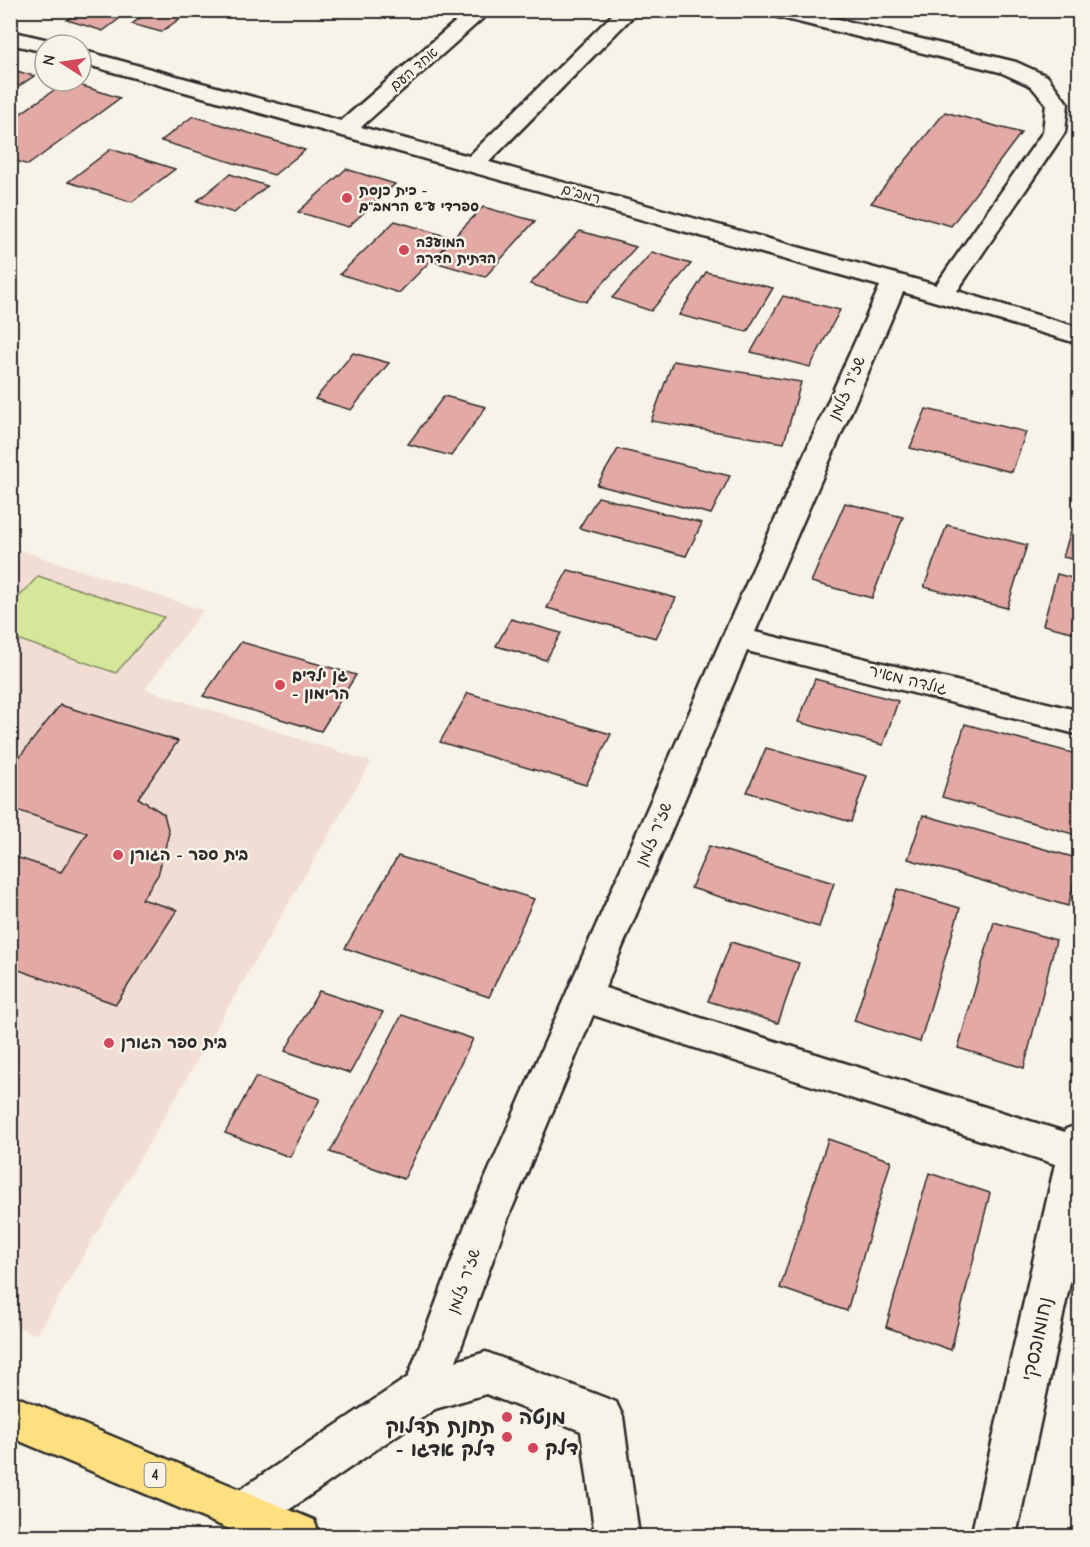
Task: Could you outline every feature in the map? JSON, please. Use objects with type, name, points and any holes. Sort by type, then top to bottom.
[{"type":"highway","name":"4","points":[[10,1414],[298,1536]]},
{"type":"street","name":"אחד העם","points":[[346,128],[482,10]]},
{"type":"street","points":[[474,164],[629,10]]},
{"type":"street","points":[[773,10],[1008,67],[1039,81],[1058,104],[1054,132],[942,295]]},
{"type":"street","points":[[10,37],[33,43]]},
{"type":"street","name":"רמב\"ם","points":[[93,59],[895,281],[1080,336]]},
{"type":"street","name":"שז\"ר זלמן","points":[[424,1391],[488,1218],[737,638],[895,281]]},
{"type":"street","name":"גולדה מאיר","points":[[737,638],[1080,723]]},
{"type":"street","points":[[584,997],[1078,1147]]},
{"type":"street","name":"נחומובסקי","points":[[994,1536],[1078,1147]]},
{"type":"street","points":[[245,1513],[424,1391],[486,1373],[601,1417],[617,1536]]},
{"type":"shaded area","name":"בית ספר הגורן","points":[[10,547],[203,610],[145,689],[371,762],[37,1335],[10,1324]]},
{"type":"green space","points":[[38,576],[164,617],[116,673],[11,637],[11,606]]},
{"type":"building","points":[[81,10],[131,10],[103,31],[67,20]]},
{"type":"building","points":[[151,10],[192,10],[161,32],[132,24]]},
{"type":"building","points":[[10,69],[33,76],[33,77],[10,92]]},
{"type":"building","points":[[93,89],[120,98],[28,165],[10,159],[10,121],[50,93],[93,93]]},
{"type":"building","points":[[945,112],[1021,133],[951,226],[871,203]]},
{"type":"building","points":[[193,116],[305,150],[274,175],[161,141]]},
{"type":"building","points":[[111,149],[175,169],[132,202],[68,182]]},
{"type":"building","name":"כית כנסת - ספרדי ע\"ש הרמב\"ם","points":[[346,169],[395,184],[348,227],[298,212]]},
{"type":"building","points":[[230,174],[267,186],[234,213],[197,201]]},
{"type":"building","points":[[483,207],[535,221],[485,277],[431,261]]},
{"type":"building","name":"המועצה הדתית חדרה","points":[[395,221],[453,238],[399,293],[340,274]]},
{"type":"building","points":[[580,231],[636,247],[586,302],[530,284]]},
{"type":"building","points":[[652,252],[691,264],[651,311],[612,298]]},
{"type":"building","points":[[706,272],[773,288],[747,332],[679,315]]},
{"type":"building","points":[[783,296],[840,310],[810,367],[751,352]]},
{"type":"building","points":[[353,353],[389,363],[351,410],[315,399]]},
{"type":"building","points":[[673,361],[801,382],[784,443],[651,421]]},
{"type":"building","points":[[444,396],[486,407],[451,456],[408,444]]},
{"type":"building","points":[[926,409],[1026,432],[1012,472],[910,448]]},
{"type":"building","points":[[618,449],[730,476],[711,514],[597,485]]},
{"type":"building","points":[[598,497],[702,523],[686,556],[579,528]]},
{"type":"building","points":[[845,503],[903,517],[872,598],[811,582]]},
{"type":"building","points":[[1078,507],[1080,508],[1080,561],[1063,557]]},
{"type":"building","points":[[947,525],[1027,545],[1007,608],[924,587]]},
{"type":"building","points":[[568,570],[676,598],[656,638],[547,608]]},
{"type":"building","points":[[1057,574],[1080,580],[1080,634],[1043,625]]},
{"type":"building","points":[[511,619],[561,633],[546,660],[496,646]]},
{"type":"building","name":"גן ילדים - הרימון","points":[[241,642],[356,675],[321,731],[203,696]]},
{"type":"building","points":[[815,679],[898,701],[883,745],[798,722]]},
{"type":"building","points":[[468,693],[611,734],[586,785],[440,742]]},
{"type":"building","name":"בית ספר - הגורן","points":[[60,705],[178,741],[138,798],[164,814],[169,833],[158,875],[142,899],[177,910],[116,1004],[10,967],[10,855],[61,872],[87,833],[10,808],[10,769]]},
{"type":"building","points":[[965,724],[1080,755],[1080,836],[942,797]]},
{"type":"building","points":[[766,748],[867,776],[851,822],[747,792]]},
{"type":"building","points":[[923,815],[1080,859],[1068,906],[908,859]]},
{"type":"building","points":[[709,846],[834,883],[819,927],[691,888]]},
{"type":"building","points":[[398,856],[534,899],[489,997],[345,948]]},
{"type":"building","points":[[897,889],[960,908],[920,1042],[854,1021]]},
{"type":"building","points":[[994,922],[1056,940],[1024,1068],[958,1048]]},
{"type":"building","points":[[731,942],[799,963],[778,1023],[708,1001]]},
{"type":"building","points":[[319,991],[383,1012],[350,1073],[285,1051]]},
{"type":"building","points":[[402,1015],[473,1039],[404,1179],[330,1152]]},
{"type":"building","points":[[256,1077],[320,1099],[290,1157],[225,1133]]},
{"type":"building","points":[[828,1139],[891,1161],[847,1311],[780,1288]]},
{"type":"building","points":[[929,1173],[990,1193],[951,1350],[886,1327]]},
{"type":"place","name":"כית כנסת - ספרדי ע\"ש הרמב\"ם","points":[[347,198]]},
{"type":"place","name":"המועצה הדתית חדרה","points":[[404,250]]},
{"type":"place","name":"גן ילדים - הרימון","points":[[280,685]]},
{"type":"place","name":"בית ספר - הגורן","points":[[118,855]]},
{"type":"place","name":"בית ספר הגורן","points":[[109,1043]]},
{"type":"place","name":"מנטה","points":[[507,1417]]},
{"type":"place","name":"תחנת תדלוק - דלק אדגו","points":[[507,1437]]},
{"type":"place","name":"דלק","points":[[533,1448]]}]
